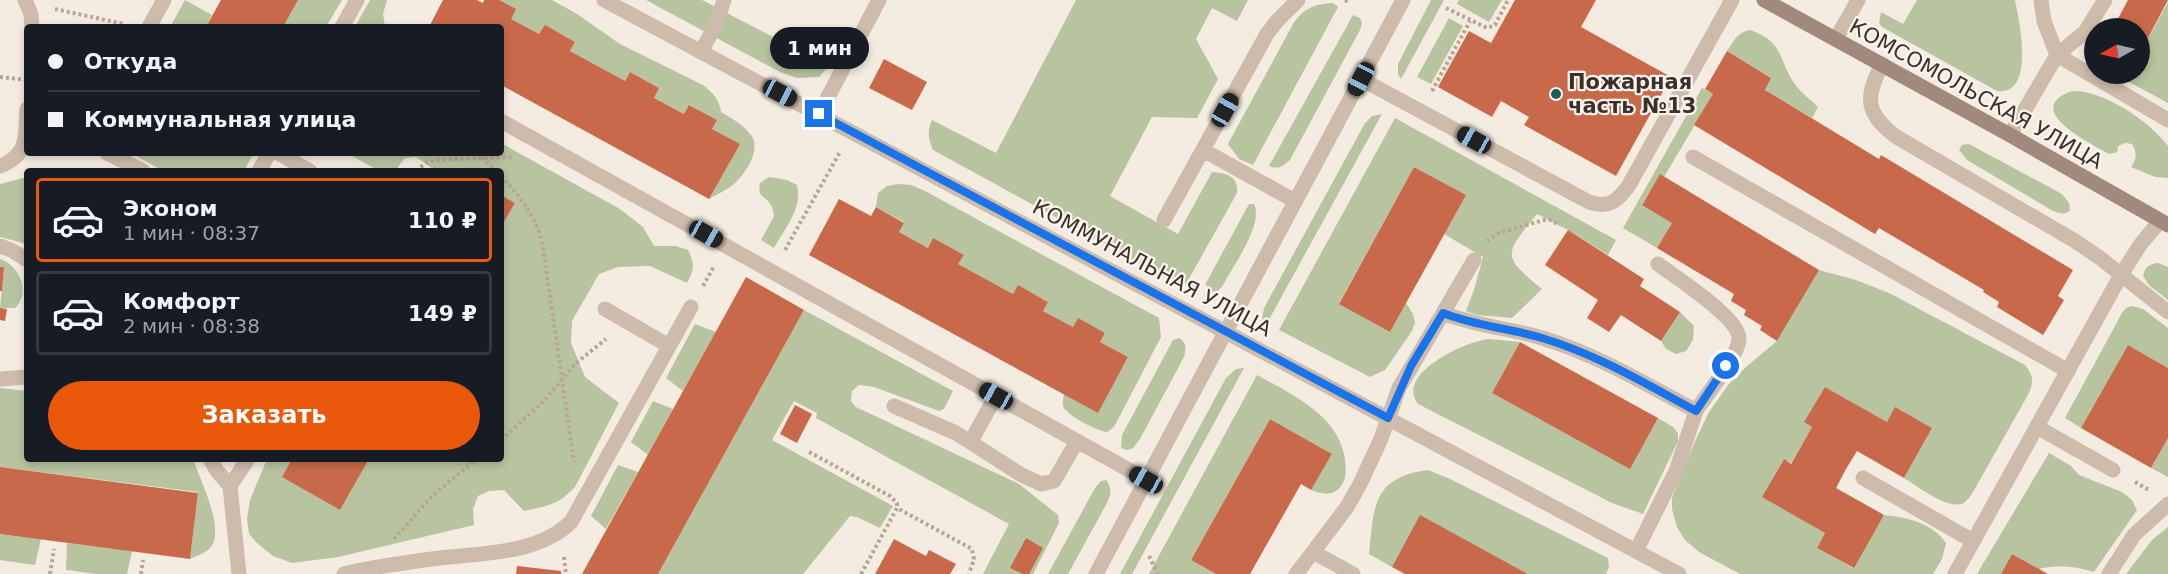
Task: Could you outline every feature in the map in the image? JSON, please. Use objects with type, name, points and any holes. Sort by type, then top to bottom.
[{"type":"street","points":[[150,24],[164,0]]},
{"type":"street","points":[[344,24],[357,0]]},
{"type":"street","name":"КОММУНАЛЬНАЯ УЛИЦА","points":[[604,0],[1679,574]]},
{"type":"street","points":[[701,51],[716,25],[724,0]]},
{"type":"street","points":[[819,114],[879,0]]},
{"type":"street","points":[[1164,220],[1268,34],[1276,21],[1298,0]]},
{"type":"street","points":[[1096,574],[1403,0]]},
{"type":"street","points":[[1361,79],[1589,202],[1605,206],[1615,202],[1629,184],[1731,0]]},
{"type":"street","name":"КОМСОМОЛЬСКАЯ УЛИЦА","points":[[1764,0],[2165,220]]},
{"type":"street","points":[[1836,39],[1858,0]]},
{"type":"street","points":[[2041,0],[2044,21],[2057,55],[2168,120]]},
{"type":"street","points":[[2010,135],[2057,55],[2085,32],[2105,0]]},
{"type":"street","points":[[25,1],[31,14],[32,24]]},
{"type":"street","points":[[1882,64],[1870,95],[1871,108],[1878,123],[1895,136],[2074,241],[2168,312]]},
{"type":"street","points":[[504,123],[1146,480]]},
{"type":"street","points":[[0,166],[12,162],[19,156],[24,137]]},
{"type":"street","points":[[1203,150],[1295,201]]},
{"type":"street","points":[[113,156],[137,168]]},
{"type":"street","points":[[283,156],[305,168]]},
{"type":"street","points":[[1693,157],[2068,370]]},
{"type":"street","points":[[1955,574],[2121,275],[2140,245],[2165,220]]},
{"type":"street","points":[[0,246],[24,258]]},
{"type":"street","points":[[1296,574],[1347,507],[1360,484],[1411,366],[1474,260]]},
{"type":"street","points":[[1636,551],[1676,471],[1696,411],[1735,352],[1739,340],[1738,331],[1732,322],[1658,264]]},
{"type":"street","points":[[344,574],[380,566],[512,549],[547,540],[562,531],[571,522],[691,307]]},
{"type":"street","points":[[604,309],[669,346]]},
{"type":"street","points":[[1443,313],[1460,320],[1522,333],[1563,345],[1612,366],[1696,411]]},
{"type":"street","points":[[0,379],[24,377]]},
{"type":"street","points":[[971,441],[996,396]]},
{"type":"street","points":[[894,406],[971,441],[1020,474],[1041,484],[1054,481],[1077,441]]},
{"type":"street","points":[[2037,427],[2113,470]]},
{"type":"street","points":[[212,462],[230,486],[239,574]]},
{"type":"street","points":[[230,486],[246,462]]},
{"type":"street","points":[[1863,478],[1973,541]]},
{"type":"street","points":[[2109,574],[2134,535],[2163,500]]},
{"type":"street","points":[[1313,552],[1353,574]]},
{"type":"path","points":[[1446,8],[1470,21],[1491,28],[1508,0]]},
{"type":"path","points":[[25,1],[126,24]]},
{"type":"path","points":[[1431,92],[1470,21]]},
{"type":"path","points":[[0,77],[24,80]]},
{"type":"path","points":[[772,271],[852,131]]},
{"type":"path","points":[[420,168],[427,162],[437,160],[531,155],[551,149]]},
{"type":"path","points":[[481,156],[493,168]]},
{"type":"path","points":[[504,179],[529,210],[542,241],[573,455],[585,497]]},
{"type":"path","points":[[1474,260],[1484,244],[1498,233],[1544,220],[1554,221],[1560,225]]},
{"type":"path","points":[[691,307],[726,245]]},
{"type":"path","points":[[504,438],[528,418],[575,364],[627,322]]},
{"type":"path","points":[[809,452],[890,496],[897,503],[897,508],[861,574]]},
{"type":"path","points":[[380,566],[395,538],[414,515],[433,495],[473,462]]},
{"type":"path","points":[[2113,470],[2163,500]]},
{"type":"path","points":[[897,508],[972,549],[974,559],[969,574]]},
{"type":"path","points":[[50,574],[54,549]]},
{"type":"path","points":[[1149,556],[1158,574]]},
{"type":"path","points":[[141,574],[143,560]]},
{"type":"green space","points":[[185,0],[212,15],[208,24],[172,24]]},
{"type":"green space","points":[[298,0],[342,0],[328,24],[285,24]]},
{"type":"green space","points":[[370,0],[387,0],[383,14],[385,24],[357,24]]},
{"type":"green space","points":[[499,0],[552,0],[577,14],[620,44],[703,85],[719,103],[721,112],[745,128],[754,141],[755,147],[751,161],[743,175],[731,186],[709,199],[739,144],[712,129],[716,120],[690,105],[684,114],[654,98],[659,88],[630,72],[625,81],[570,51],[575,42],[545,26],[539,34],[511,19]]},
{"type":"green space","points":[[646,0],[702,0],[829,66],[819,77],[797,78],[780,72]]},
{"type":"green space","points":[[1076,0],[1248,0],[1237,21],[1212,8],[1196,39],[1218,79],[1197,118],[1152,117],[1110,196],[1178,234],[1212,172],[1222,173],[1234,179],[1237,193],[1186,284],[1176,283],[933,150],[931,146],[929,132],[932,120],[996,153]]},
{"type":"green space","points":[[1431,0],[1444,0],[1401,79],[1398,74],[1398,64]]},
{"type":"green space","points":[[1459,0],[1502,0],[1489,22],[1457,4]]},
{"type":"green space","points":[[1917,0],[2015,0],[2022,54],[2017,82],[2009,89],[1997,91],[1882,27],[1879,23],[1881,12],[1903,24]]},
{"type":"green space","points":[[2168,2],[2168,103],[2133,84],[2150,84],[2150,35]]},
{"type":"green space","points":[[1333,3],[1338,7],[1253,165],[1239,159],[1228,144],[1293,24],[1310,8]]},
{"type":"green space","points":[[1353,15],[1360,18],[1362,23],[1360,30],[1290,160],[1280,167],[1269,166]]},
{"type":"green space","points":[[1449,18],[1463,26],[1431,84],[1417,77]]},
{"type":"green space","points":[[1750,30],[1774,45],[1794,83],[1818,107],[1812,118],[1765,90],[1771,78],[1727,51],[1739,35]]},
{"type":"green space","points":[[1702,88],[1713,94],[1664,177],[1660,175],[1642,204],[1672,223],[1657,248],[1623,228]]},
{"type":"green space","points":[[2072,91],[2085,92],[2111,101],[2138,117],[2160,136],[2168,146],[2168,178],[2155,177],[2131,167],[2136,156],[2132,144],[2125,143],[2118,146],[2117,152],[2109,154],[2064,126],[2056,116],[2053,107],[2058,98]]},
{"type":"green space","points":[[1382,114],[1266,325],[1262,318],[1264,308],[1365,123],[1372,116]]},
{"type":"green space","points":[[1395,118],[1616,240],[1608,255],[1537,214],[1513,246],[1512,254],[1519,269],[1542,289],[1512,318],[1477,315],[1466,311],[1483,257],[1444,234],[1465,195],[1414,167],[1339,303],[1390,332],[1406,303],[1413,314],[1415,323],[1412,331],[1385,370],[1370,377],[1279,330]]},
{"type":"green space","points":[[1969,144],[2062,194],[2069,203],[2070,210],[2064,213],[2053,211],[1967,160],[1959,150],[1962,145]]},
{"type":"green space","points":[[504,145],[620,209],[643,227],[654,246],[676,246],[688,250],[693,263],[692,271],[687,283],[650,266],[618,267],[599,274],[572,321],[571,343],[585,377],[619,403],[575,487],[563,498],[552,504],[524,511],[504,490],[489,491],[478,496],[473,509],[474,525],[338,557],[292,563],[273,556],[249,534],[247,519],[250,500],[266,462],[290,462],[283,477],[340,510],[367,462],[504,462],[504,222],[515,203],[504,197],[504,168],[432,168],[416,157],[405,158],[397,168],[374,168],[352,156],[504,156]]},
{"type":"green space","points":[[136,156],[252,156],[246,168],[158,168]]},
{"type":"green space","points":[[769,177],[787,180],[797,185],[798,193],[792,218],[774,248],[761,240],[774,216],[771,205],[760,191],[760,183]]},
{"type":"green space","points":[[24,178],[24,243],[0,237],[0,184]]},
{"type":"green space","points":[[911,185],[925,191],[1159,318],[1161,337],[1114,427],[1107,432],[1097,429],[1067,412],[1063,403],[1064,394],[1098,412],[1128,357],[1100,342],[1105,333],[1078,319],[1073,327],[1043,311],[1047,301],[1018,286],[1013,294],[958,264],[963,256],[933,239],[928,248],[899,232],[904,222],[876,207],[878,193],[887,186]]},
{"type":"green space","points":[[1249,204],[1254,204],[1256,212],[1251,233],[1223,285],[1218,291],[1211,292],[1207,289],[1206,283]]},
{"type":"green space","points":[[0,259],[13,267],[21,280],[22,295],[15,308],[0,308],[4,268],[0,267]]},
{"type":"green space","points":[[2158,263],[2168,267],[2168,300],[2149,285],[2143,276],[2148,266]]},
{"type":"green space","points":[[1819,270],[1856,280],[1889,293],[2025,365],[2030,372],[2032,385],[2029,393],[1973,492],[1964,503],[1958,505],[1942,501],[1904,478],[1932,428],[1896,408],[1887,422],[1825,387],[1804,422],[1812,427],[1791,463],[1783,460],[1763,496],[1825,533],[1817,548],[1853,568],[1884,515],[1918,522],[1934,530],[1946,543],[1942,559],[1933,574],[1740,574],[1699,552],[1685,540],[1677,527],[1672,509],[1672,498],[1709,412],[1729,384],[1777,341]]},
{"type":"green space","points":[[2132,306],[2143,309],[2168,328],[2168,368],[2128,345],[2081,428],[2065,418],[2122,313],[2126,308]]},
{"type":"green space","points":[[804,310],[953,391],[944,409],[939,411],[874,387],[859,385],[852,391],[851,401],[856,407],[1019,484],[1058,515],[1059,523],[1033,574],[983,574],[1009,524],[816,418],[817,413],[794,401],[772,440],[893,506],[880,528],[850,516],[803,574],[658,574]]},
{"type":"green space","points":[[1680,312],[1694,326],[1693,340],[1686,351],[1676,354],[1666,349],[1661,341]]},
{"type":"green space","points":[[695,324],[716,332],[683,391],[666,378]]},
{"type":"green space","points":[[1179,338],[1185,346],[1184,357],[1140,439],[1133,448],[1127,450],[1121,448],[1122,435],[1173,340]]},
{"type":"green space","points":[[1489,339],[1520,342],[1492,393],[1630,468],[1658,418],[1673,427],[1678,433],[1678,441],[1643,514],[1612,503],[1418,404],[1413,393],[1416,381],[1424,371],[1450,353],[1478,341]]},
{"type":"green space","points":[[1244,368],[1132,574],[1120,574],[1226,378],[1236,369]]},
{"type":"green space","points":[[1257,375],[1312,408],[1334,431],[1341,444],[1345,460],[1346,474],[1343,483],[1331,493],[1311,490],[1332,454],[1270,419],[1191,560],[1216,574],[1149,574]]},
{"type":"green space","points":[[0,388],[24,391],[24,462],[194,462],[210,504],[215,539],[204,553],[190,559],[198,492],[0,467]]},
{"type":"green space","points":[[653,401],[673,409],[648,455],[631,442]]},
{"type":"green space","points":[[2168,438],[2168,477],[2151,468]]},
{"type":"green space","points":[[2049,453],[2071,466],[2079,475],[2122,492],[2132,500],[2137,510],[2094,572],[2067,566],[2039,569],[2012,554],[2001,574],[1977,574]]},
{"type":"green space","points":[[618,465],[638,472],[606,529],[591,516]]},
{"type":"green space","points":[[1428,470],[1608,558],[1609,567],[1606,574],[1528,574],[1420,516],[1392,567],[1369,554],[1372,522],[1379,497],[1396,480]]},
{"type":"green space","points":[[1106,480],[1110,490],[1108,501],[1068,574],[1048,574],[1095,488],[1101,481]]},
{"type":"green space","points":[[2168,527],[2168,574],[2126,574],[2152,540]]},
{"type":"green space","points":[[0,534],[41,539],[35,565],[0,560]]},
{"type":"green space","points":[[67,543],[132,551],[127,574],[96,574],[66,570]]},
{"type":"building","points":[[221,0],[298,0],[285,24],[208,24]]},
{"type":"building","points":[[443,0],[477,0],[483,3],[484,0],[499,0],[516,9],[511,19],[539,34],[545,25],[575,42],[570,51],[625,81],[630,72],[659,88],[654,98],[684,114],[689,105],[717,120],[712,129],[740,144],[709,199],[504,87],[504,24],[431,24]]},
{"type":"building","name":"Пожарная часть №13","points":[[1515,0],[1596,0],[1581,27],[1671,77],[1616,176],[1524,125],[1529,117],[1501,101],[1492,117],[1438,87],[1469,31],[1491,43]]},
{"type":"building","points":[[2128,0],[2168,0],[2150,34],[2150,18],[2118,18]]},
{"type":"building","points":[[1727,51],[1771,78],[1765,90],[1879,159],[1881,155],[2073,270],[2058,296],[2064,300],[2043,335],[1997,307],[1999,302],[1983,292],[1984,290],[1879,228],[1875,234],[1694,125],[1713,94],[1705,89]]},
{"type":"building","points":[[884,59],[927,82],[912,110],[869,88]]},
{"type":"building","points":[[1414,167],[1466,195],[1390,332],[1339,304]]},
{"type":"building","points":[[1660,174],[1819,270],[1777,341],[1760,330],[1762,326],[1744,315],[1746,310],[1731,301],[1734,294],[1657,248],[1672,223],[1642,205]]},
{"type":"building","points":[[504,197],[515,203],[504,222]]},
{"type":"building","points":[[839,199],[871,216],[876,207],[904,223],[899,232],[928,248],[933,238],[964,255],[958,264],[1013,294],[1018,285],[1048,302],[1043,311],[1073,327],[1078,318],[1105,333],[1100,342],[1128,357],[1098,413],[809,255]]},
{"type":"building","points":[[1568,230],[1644,279],[1640,286],[1680,312],[1661,341],[1621,315],[1609,332],[1587,318],[1598,300],[1545,265]]},
{"type":"building","points":[[0,267],[4,267],[2,291],[0,291]]},
{"type":"building","points":[[746,277],[804,310],[658,574],[582,574]]},
{"type":"building","points":[[0,308],[7,309],[5,321],[0,320]]},
{"type":"building","points":[[1520,342],[1658,418],[1630,469],[1492,393]]},
{"type":"building","points":[[2128,345],[2168,368],[2168,438],[2151,468],[2081,428]]},
{"type":"building","points":[[1825,387],[1887,422],[1895,407],[1932,428],[1904,478],[1857,451],[1846,469],[1836,488],[1884,515],[1854,568],[1817,548],[1825,533],[1762,497],[1784,459],[1791,464],[1812,427],[1804,422]]},
{"type":"building","points":[[795,405],[812,414],[797,443],[780,434]]},
{"type":"building","points":[[1270,419],[1332,454],[1311,490],[1301,484],[1250,574],[1216,574],[1191,560]]},
{"type":"building","points":[[290,462],[367,462],[340,510],[282,477]]},
{"type":"building","points":[[0,467],[198,493],[190,559],[0,534]]},
{"type":"building","points":[[1420,515],[1528,574],[1405,574],[1392,567]]},
{"type":"building","points":[[1026,538],[1043,548],[1029,574],[1023,574],[1010,568]]},
{"type":"building","points":[[894,539],[926,556],[929,550],[956,564],[950,574],[875,574]]},
{"type":"building","points":[[2012,554],[2048,574],[2001,574]]},
{"type":"building","points":[[517,566],[561,571],[561,574],[516,574]]},
{"type":"place","name":"Пожарная часть №13","points":[[1556,94]]},
{"type":"route","points":[[819,114],[1388,418],[1411,366],[1443,313],[1474,324],[1495,326],[1563,345],[1612,366],[1696,411],[1726,366]]}]
